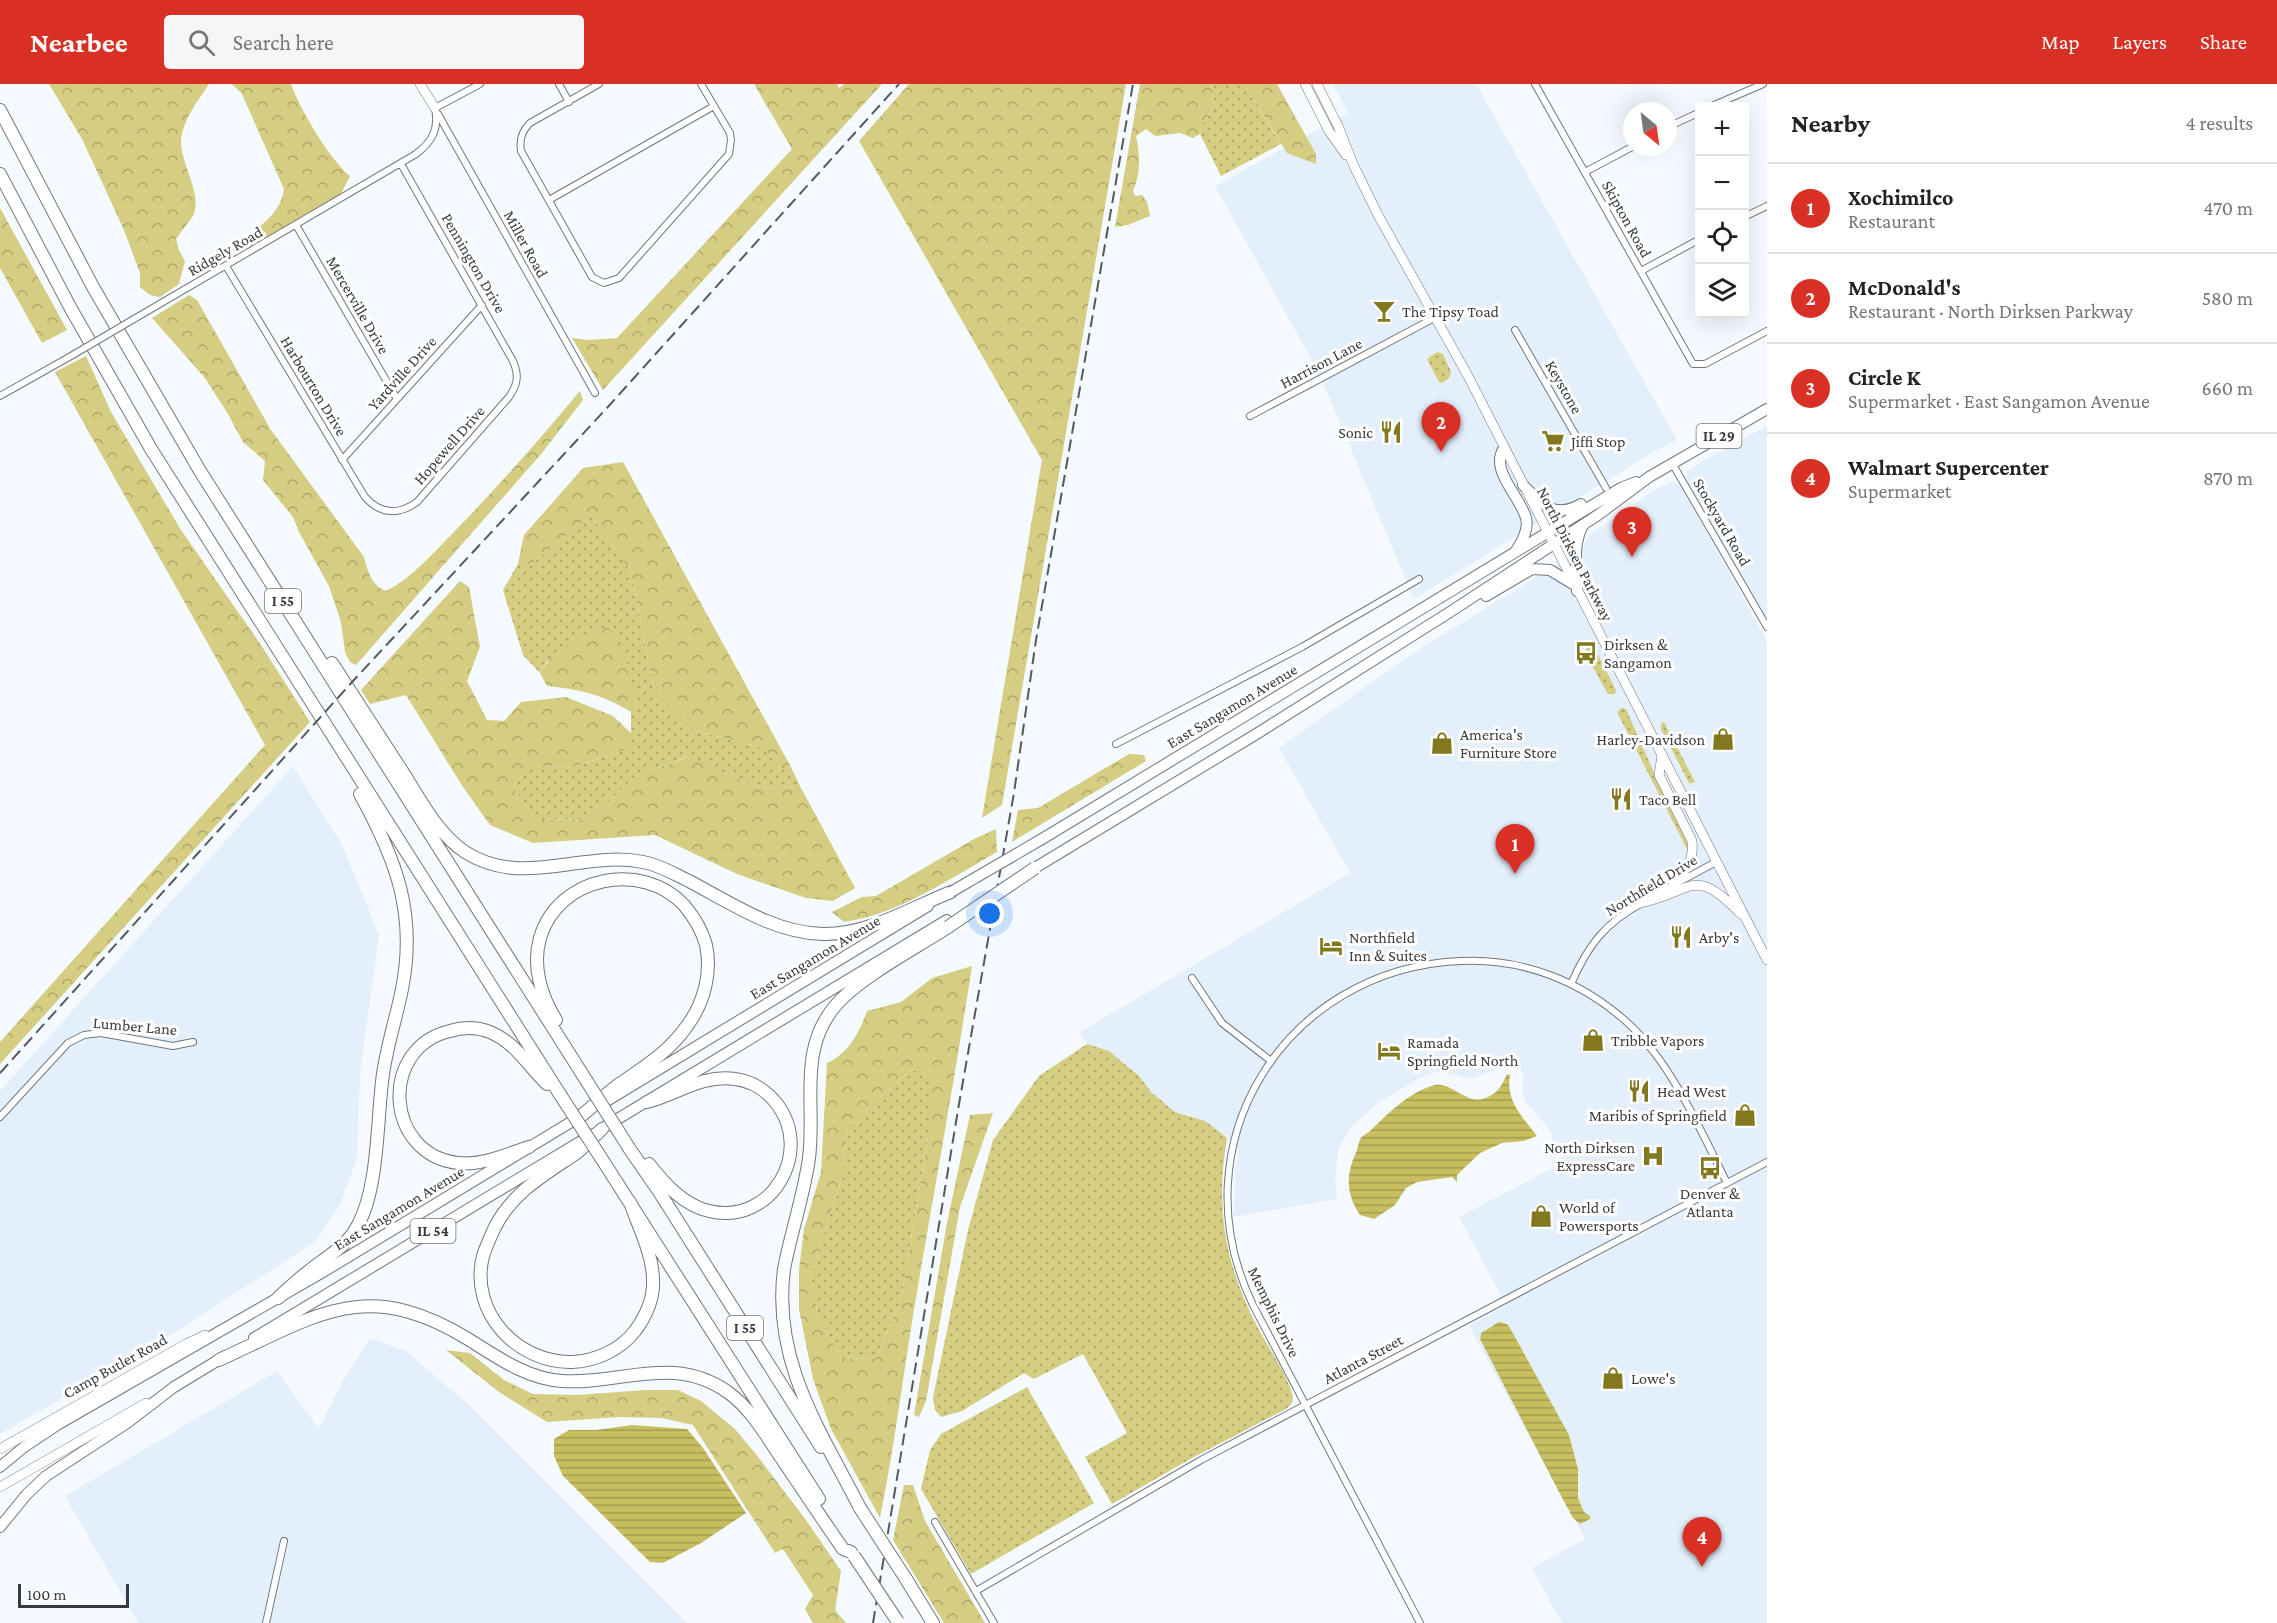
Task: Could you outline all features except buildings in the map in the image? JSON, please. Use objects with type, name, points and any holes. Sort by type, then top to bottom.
[{"type":"highway","name":"I 55","points":[[0,110],[60,227],[135,363],[200,471],[933,1623]]},
{"type":"highway","name":"I 55","points":[[0,174],[117,390],[190,512],[898,1623]]},
{"type":"highway","points":[[294,618],[315,638],[441,830],[455,844],[478,858],[507,868],[522,870],[609,860],[642,862],[669,870],[767,922],[805,933],[832,934],[866,927],[951,892]]},
{"type":"highway","points":[[278,1298],[339,1249],[355,1231],[363,1214],[374,1161],[382,1078],[403,987],[405,965],[405,915],[396,868],[374,818],[329,731]]},
{"type":"highway","points":[[860,1508],[803,1397],[793,1371],[785,1335],[784,1269],[810,1145],[810,1067],[817,1036],[836,1004],[862,982],[1036,867]]},
{"type":"highway","points":[[573,1059],[567,1037],[554,1016],[540,984],[536,962],[542,930],[562,903],[583,888],[597,882],[626,879],[662,888],[672,894],[689,911],[701,931],[708,952],[709,966],[704,992],[694,1017],[662,1054],[580,1117]]},
{"type":"highway","points":[[529,1147],[469,1164],[446,1161],[427,1151],[409,1133],[400,1112],[400,1083],[407,1063],[421,1046],[436,1035],[457,1029],[479,1029],[491,1033],[517,1049],[545,1083],[561,1096]]},
{"type":"highway","points":[[631,1147],[676,1193],[695,1206],[710,1212],[742,1210],[762,1201],[778,1186],[788,1167],[792,1144],[787,1121],[776,1102],[752,1084],[735,1079],[703,1081],[647,1102]]},
{"type":"highway","points":[[602,1129],[577,1152],[542,1174],[515,1199],[500,1219],[488,1242],[482,1269],[483,1291],[495,1322],[513,1343],[525,1351],[550,1361],[581,1362],[610,1352],[629,1338],[645,1315],[651,1300],[654,1282],[648,1253],[630,1202]]},
{"type":"highway","points":[[219,1360],[330,1311],[368,1305],[402,1309],[420,1315],[451,1329],[509,1364],[543,1378],[576,1381],[653,1372],[694,1375],[729,1393],[752,1415],[843,1550],[852,1554]]},
{"type":"main road","points":[[420,84],[435,108]]},
{"type":"main road","name":"North Dirksen Parkway","points":[[1305,84],[1329,131],[1353,164]]},
{"type":"main road","name":"North Dirksen Parkway","points":[[1317,84],[1378,215],[1436,317],[1767,960]]},
{"type":"main road","name":"East Sangamon Avenue","points":[[1036,867],[1258,733],[1450,612],[1583,525],[1649,477],[1767,409]]},
{"type":"main road","points":[[1504,448],[1500,453],[1500,466],[1526,518],[1525,535],[1515,552]]},
{"type":"main road","name":"East Sangamon Avenue","points":[[0,1467],[24,1447],[57,1425],[248,1316],[1621,488],[1649,477]]},
{"type":"main road","points":[[1523,485],[1543,504],[1563,511],[1571,510],[1611,487],[1621,488]]},
{"type":"main road","points":[[1450,612],[1476,602],[1532,568],[1550,570],[1575,587],[1577,564],[1575,549],[1583,525]]},
{"type":"main road","points":[[1662,755],[1659,775],[1692,841],[1693,853],[1688,866],[1673,885]]},
{"type":"main road","points":[[1640,903],[1658,899],[1688,886],[1703,885],[1719,893],[1748,922]]},
{"type":"main road","points":[[647,1102],[948,924]]},
{"type":"main road","name":"IL 54","points":[[0,1527],[20,1502],[46,1476],[127,1423],[174,1387],[647,1102]]},
{"type":"main road","name":"Camp Butler Road","points":[[0,1449],[186,1344],[248,1316]]},
{"type":"main road","points":[[0,1488],[174,1387]]},
{"type":"street","points":[[435,108],[480,84]]},
{"type":"street","points":[[559,84],[569,102]]},
{"type":"street","points":[[599,84],[530,123],[518,136],[521,151],[592,277],[604,287],[619,278],[729,154],[730,133],[701,84]]},
{"type":"street","name":"Skipton Road","points":[[1535,84],[1693,364],[1705,364],[1767,331]]},
{"type":"street","points":[[1721,102],[1763,84]]},
{"type":"street","points":[[549,200],[714,106]]},
{"type":"street","name":"Ridgely Road","points":[[0,396],[401,164],[427,146],[432,139],[437,127],[435,108]]},
{"type":"street","name":"Miller Road","points":[[435,108],[595,393]]},
{"type":"street","points":[[1677,124],[1695,114]]},
{"type":"street","points":[[1585,172],[1623,152]]},
{"type":"street","name":"Pennington Drive","points":[[401,164],[483,305],[513,361],[518,379]]},
{"type":"street","points":[[1749,215],[1767,206]]},
{"type":"street","name":"Mercerville Drive","points":[[296,225],[397,399]]},
{"type":"street","points":[[1641,271],[1695,242]]},
{"type":"street","name":"Harbourton Drive","points":[[226,266],[370,503],[387,511]]},
{"type":"street","name":"Yardville Drive","points":[[342,460],[483,305]]},
{"type":"street","name":"Harrison Lane","points":[[1250,416],[1436,317]]},
{"type":"street","name":"Keystone","points":[[1515,330],[1606,489]]},
{"type":"street","name":"Hopewell Drive","points":[[387,511],[398,512],[417,502],[509,398],[518,379]]},
{"type":"street","name":"Stockyard Road","points":[[1672,463],[1767,627]]},
{"type":"street","points":[[1116,744],[1302,647],[1419,579]]},
{"type":"street","name":"Northfield Drive","points":[[1571,984],[1587,952],[1601,932],[1619,915],[1716,862]]},
{"type":"street","points":[[1192,978],[1221,1023],[1271,1061],[1297,1030],[1326,1005],[1354,988],[1396,970],[1441,962],[1488,961],[1531,969],[1571,984],[1592,995],[1622,1019],[1660,1060],[1727,1183]]},
{"type":"street","name":"Lumber Lane","points":[[0,1117],[68,1044],[84,1035],[101,1033],[173,1046],[193,1042]]},
{"type":"street","name":"Memphis Drive","points":[[1271,1061],[1247,1103],[1231,1158],[1227,1195],[1230,1230],[1239,1273],[1245,1289],[1420,1623]]},
{"type":"street","name":"Atlanta Street","points":[[976,1591],[1192,1465],[1767,1162]]},
{"type":"street","points":[[935,1522],[994,1623]]},
{"type":"street","points":[[266,1623],[284,1541]]},
{"type":"shaded area","points":[[1333,84],[1476,84],[1677,440],[1655,451],[1414,599],[1319,373],[1215,186],[1348,113]]},
{"type":"shaded area","points":[[1767,426],[1767,620],[1688,482],[1687,472],[1704,460]]},
{"type":"shaded area","points":[[1673,481],[1680,485],[1767,641],[1767,1623],[1562,1623],[1532,1568],[1585,1539],[1469,1326],[1506,1305],[1459,1217],[1560,1164],[1558,1159],[1562,1157],[1553,1146],[1548,1128],[1525,1101],[1522,1092],[1523,1074],[1519,1068],[1507,1064],[1471,1079],[1434,1072],[1422,1077],[1380,1101],[1350,1128],[1338,1150],[1335,1182],[1337,1199],[1234,1217],[1235,1169],[1239,1150],[1227,1138],[1189,1115],[1175,1112],[1151,1092],[1139,1076],[1122,1061],[1109,1051],[1087,1044],[1080,1032],[1350,873],[1279,748],[1413,653],[1582,549],[1589,536],[1597,529],[1654,490]]},
{"type":"shaded area","points":[[293,766],[343,847],[379,935],[360,1072],[357,1157],[340,1205],[316,1241],[179,1330],[0,1434],[0,1091]]},
{"type":"shaded area","points":[[1507,1074],[1510,1075],[1510,1093],[1516,1108],[1537,1136],[1523,1141],[1502,1143],[1480,1153],[1457,1175],[1457,1182],[1452,1177],[1417,1182],[1406,1188],[1395,1205],[1374,1219],[1360,1215],[1352,1199],[1349,1175],[1363,1136],[1399,1104],[1425,1088],[1435,1085],[1447,1086],[1470,1098],[1482,1099],[1498,1090]]},
{"type":"shaded area","points":[[1499,1322],[1507,1324],[1510,1328],[1569,1435],[1578,1469],[1578,1498],[1584,1512],[1590,1516],[1590,1519],[1580,1524],[1573,1518],[1480,1339],[1481,1333]]},
{"type":"shaded area","points":[[370,1338],[406,1351],[468,1404],[687,1623],[138,1623],[65,1496],[277,1371],[319,1429],[342,1383]]},
{"type":"shaded area","points":[[632,1425],[687,1429],[703,1448],[746,1513],[701,1543],[663,1563],[650,1562],[563,1476],[554,1456],[554,1439],[569,1430],[596,1430]]},
{"type":"green space","points":[[49,84],[209,84],[191,112],[182,135],[182,152],[195,199],[193,216],[176,239],[185,261],[179,284],[160,297],[150,295],[140,287],[140,273],[124,230],[82,139]]},
{"type":"green space","points":[[232,84],[291,84],[316,133],[333,158],[350,176],[341,194],[247,251],[242,251],[239,242],[261,226],[273,213],[282,198],[284,189],[242,94]]},
{"type":"green space","points":[[754,84],[837,84],[839,88],[844,84],[882,84],[603,390],[572,338],[588,340],[617,338],[792,149]]},
{"type":"green space","points":[[909,84],[1126,84],[1002,805],[982,818],[1042,460],[859,141]]},
{"type":"green space","points":[[1140,84],[1211,84],[1215,105],[1202,124],[1200,134],[1193,138],[1180,133],[1155,136],[1146,129],[1136,136],[1139,163],[1133,191],[1135,196],[1142,195],[1147,202],[1150,216],[1128,225],[1115,227]]},
{"type":"green space","points":[[1211,84],[1244,84],[1281,144],[1221,176],[1200,134],[1202,124],[1215,105]]},
{"type":"green space","points":[[1244,84],[1277,84],[1316,154],[1316,164],[1287,153]]},
{"type":"green space","points":[[0,208],[67,330],[42,343],[0,268]]},
{"type":"green space","points":[[189,295],[197,300],[271,430],[364,557],[374,582],[386,591],[413,573],[429,558],[517,464],[580,391],[583,400],[542,453],[356,665],[350,662],[345,652],[341,622],[329,586],[293,517],[263,480],[265,461],[243,442],[205,378],[152,318]]},
{"type":"green space","points":[[1437,352],[1443,354],[1451,372],[1449,378],[1442,383],[1439,382],[1427,359]]},
{"type":"green space","points":[[86,356],[111,412],[181,530],[261,645],[310,722],[0,1064],[0,1042],[265,745],[55,372]]},
{"type":"green space","points":[[623,462],[791,767],[780,770],[765,748],[695,731],[654,690],[631,572],[591,515],[531,564],[518,564],[524,535],[583,468]]},
{"type":"green space","points":[[591,515],[631,572],[654,690],[695,731],[765,748],[780,770],[791,767],[800,786],[758,788],[687,757],[637,775],[590,819],[536,820],[513,787],[529,767],[575,766],[631,748],[631,712],[638,707],[547,661],[540,673],[523,655],[503,590],[518,564],[531,564]]},
{"type":"green space","points":[[460,581],[469,587],[480,647],[467,681],[487,720],[504,721],[521,702],[566,697],[613,716],[632,734],[631,748],[575,766],[529,767],[513,787],[536,820],[590,819],[637,775],[688,757],[758,788],[800,786],[855,888],[833,901],[806,898],[737,874],[655,835],[533,843],[490,825],[461,784],[406,695],[370,704],[361,690]]},
{"type":"green space","points":[[607,626],[622,644],[638,707],[631,712],[611,701],[590,694],[547,686],[540,673],[561,649]]},
{"type":"green space","points":[[1586,647],[1594,647],[1616,690],[1615,694],[1608,694],[1590,662]]},
{"type":"green space","points":[[1622,708],[1626,709],[1655,775],[1689,843],[1688,851],[1618,714]]},
{"type":"green space","points":[[1664,722],[1695,782],[1689,783],[1661,729],[1661,724]]},
{"type":"green space","points":[[1129,754],[1144,755],[1146,761],[1012,842],[1018,810],[1038,808]]},
{"type":"green space","points":[[996,829],[997,852],[904,904],[864,918],[844,922],[832,912],[862,897],[876,896],[974,839]]},
{"type":"green space","points":[[972,966],[880,1518],[831,1429],[813,1379],[799,1309],[799,1270],[804,1229],[821,1172],[827,1063],[847,1048],[867,1011],[901,1002],[932,978]],"holes":[[[910,1070],[932,1073],[932,1112],[901,1300],[876,1358],[842,1359],[818,1316],[811,1275],[842,1178],[848,1126]]]},
{"type":"green space","points":[[1087,1044],[1109,1051],[1139,1076],[1151,1092],[1175,1112],[1205,1121],[1227,1138],[1222,1189],[1223,1213],[1231,1259],[1247,1305],[1283,1371],[1293,1397],[1292,1403],[1286,1409],[1192,1458],[1112,1504],[1085,1457],[1127,1433],[1083,1354],[1034,1379],[1024,1373],[962,1411],[941,1417],[935,1410],[933,1397],[968,1230],[993,1140],[1039,1076]]},
{"type":"green space","points":[[910,1070],[932,1072],[932,1112],[901,1300],[876,1358],[842,1359],[818,1316],[811,1275],[842,1178],[848,1126]]},
{"type":"green space","points":[[993,1113],[960,1207],[926,1401],[919,1417],[914,1415],[947,1223],[970,1115]]},
{"type":"green space","points":[[446,1350],[470,1353],[504,1380],[533,1394],[577,1395],[678,1390],[701,1401],[734,1428],[755,1453],[841,1571],[835,1610],[846,1623],[813,1623],[805,1609],[813,1595],[783,1549],[775,1553],[693,1425],[661,1418],[620,1417],[547,1422],[499,1392]]},
{"type":"green space","points":[[1027,1387],[1094,1503],[971,1574],[921,1489],[930,1450],[941,1434]]},
{"type":"green space","points":[[904,1485],[913,1485],[925,1521],[985,1623],[944,1623],[893,1540]]},
{"type":"railway","points":[[0,1073],[353,681],[606,409],[899,84]]},
{"type":"railway","points":[[873,1623],[959,1104],[1014,793],[1036,640],[1133,84]]},
{"type":"place","name":"The Tipsy Toad","points":[[1384,311]]},
{"type":"place","name":"Sonic","points":[[1391,432]]},
{"type":"place","name":"Jiffi Stop","points":[[1553,441]]},
{"type":"place","name":"McDonald's","points":[[1441,452]]},
{"type":"place","name":"Circle K","points":[[1632,557]]},
{"type":"place","name":"Dirksen & Sangamon","points":[[1586,653]]},
{"type":"place","name":"Harley-Davidson","points":[[1723,739]]},
{"type":"place","name":"America's Furniture Store","points":[[1442,743]]},
{"type":"place","name":"Taco Bell","points":[[1621,799]]},
{"type":"place","name":"Xochimilco","points":[[1515,874]]},
{"type":"place","name":"Arby's","points":[[1681,937]]},
{"type":"place","name":"Northfield Inn & Suites","points":[[1331,946]]},
{"type":"place","name":"Tribble Vapors","points":[[1593,1040]]},
{"type":"place","name":"Ramada Springfield North","points":[[1389,1051]]},
{"type":"place","name":"Head West","points":[[1639,1091]]},
{"type":"place","name":"Maribis of Springfield","points":[[1745,1115]]},
{"type":"place","name":"North Dirksen ExpressCare","points":[[1653,1156]]},
{"type":"place","name":"Denver & Atlanta","points":[[1710,1168]]},
{"type":"place","name":"World of Powersports","points":[[1541,1216]]},
{"type":"place","name":"Lowe's","points":[[1613,1378]]},
{"type":"place","name":"Walmart Supercenter","points":[[1702,1567]]}]
